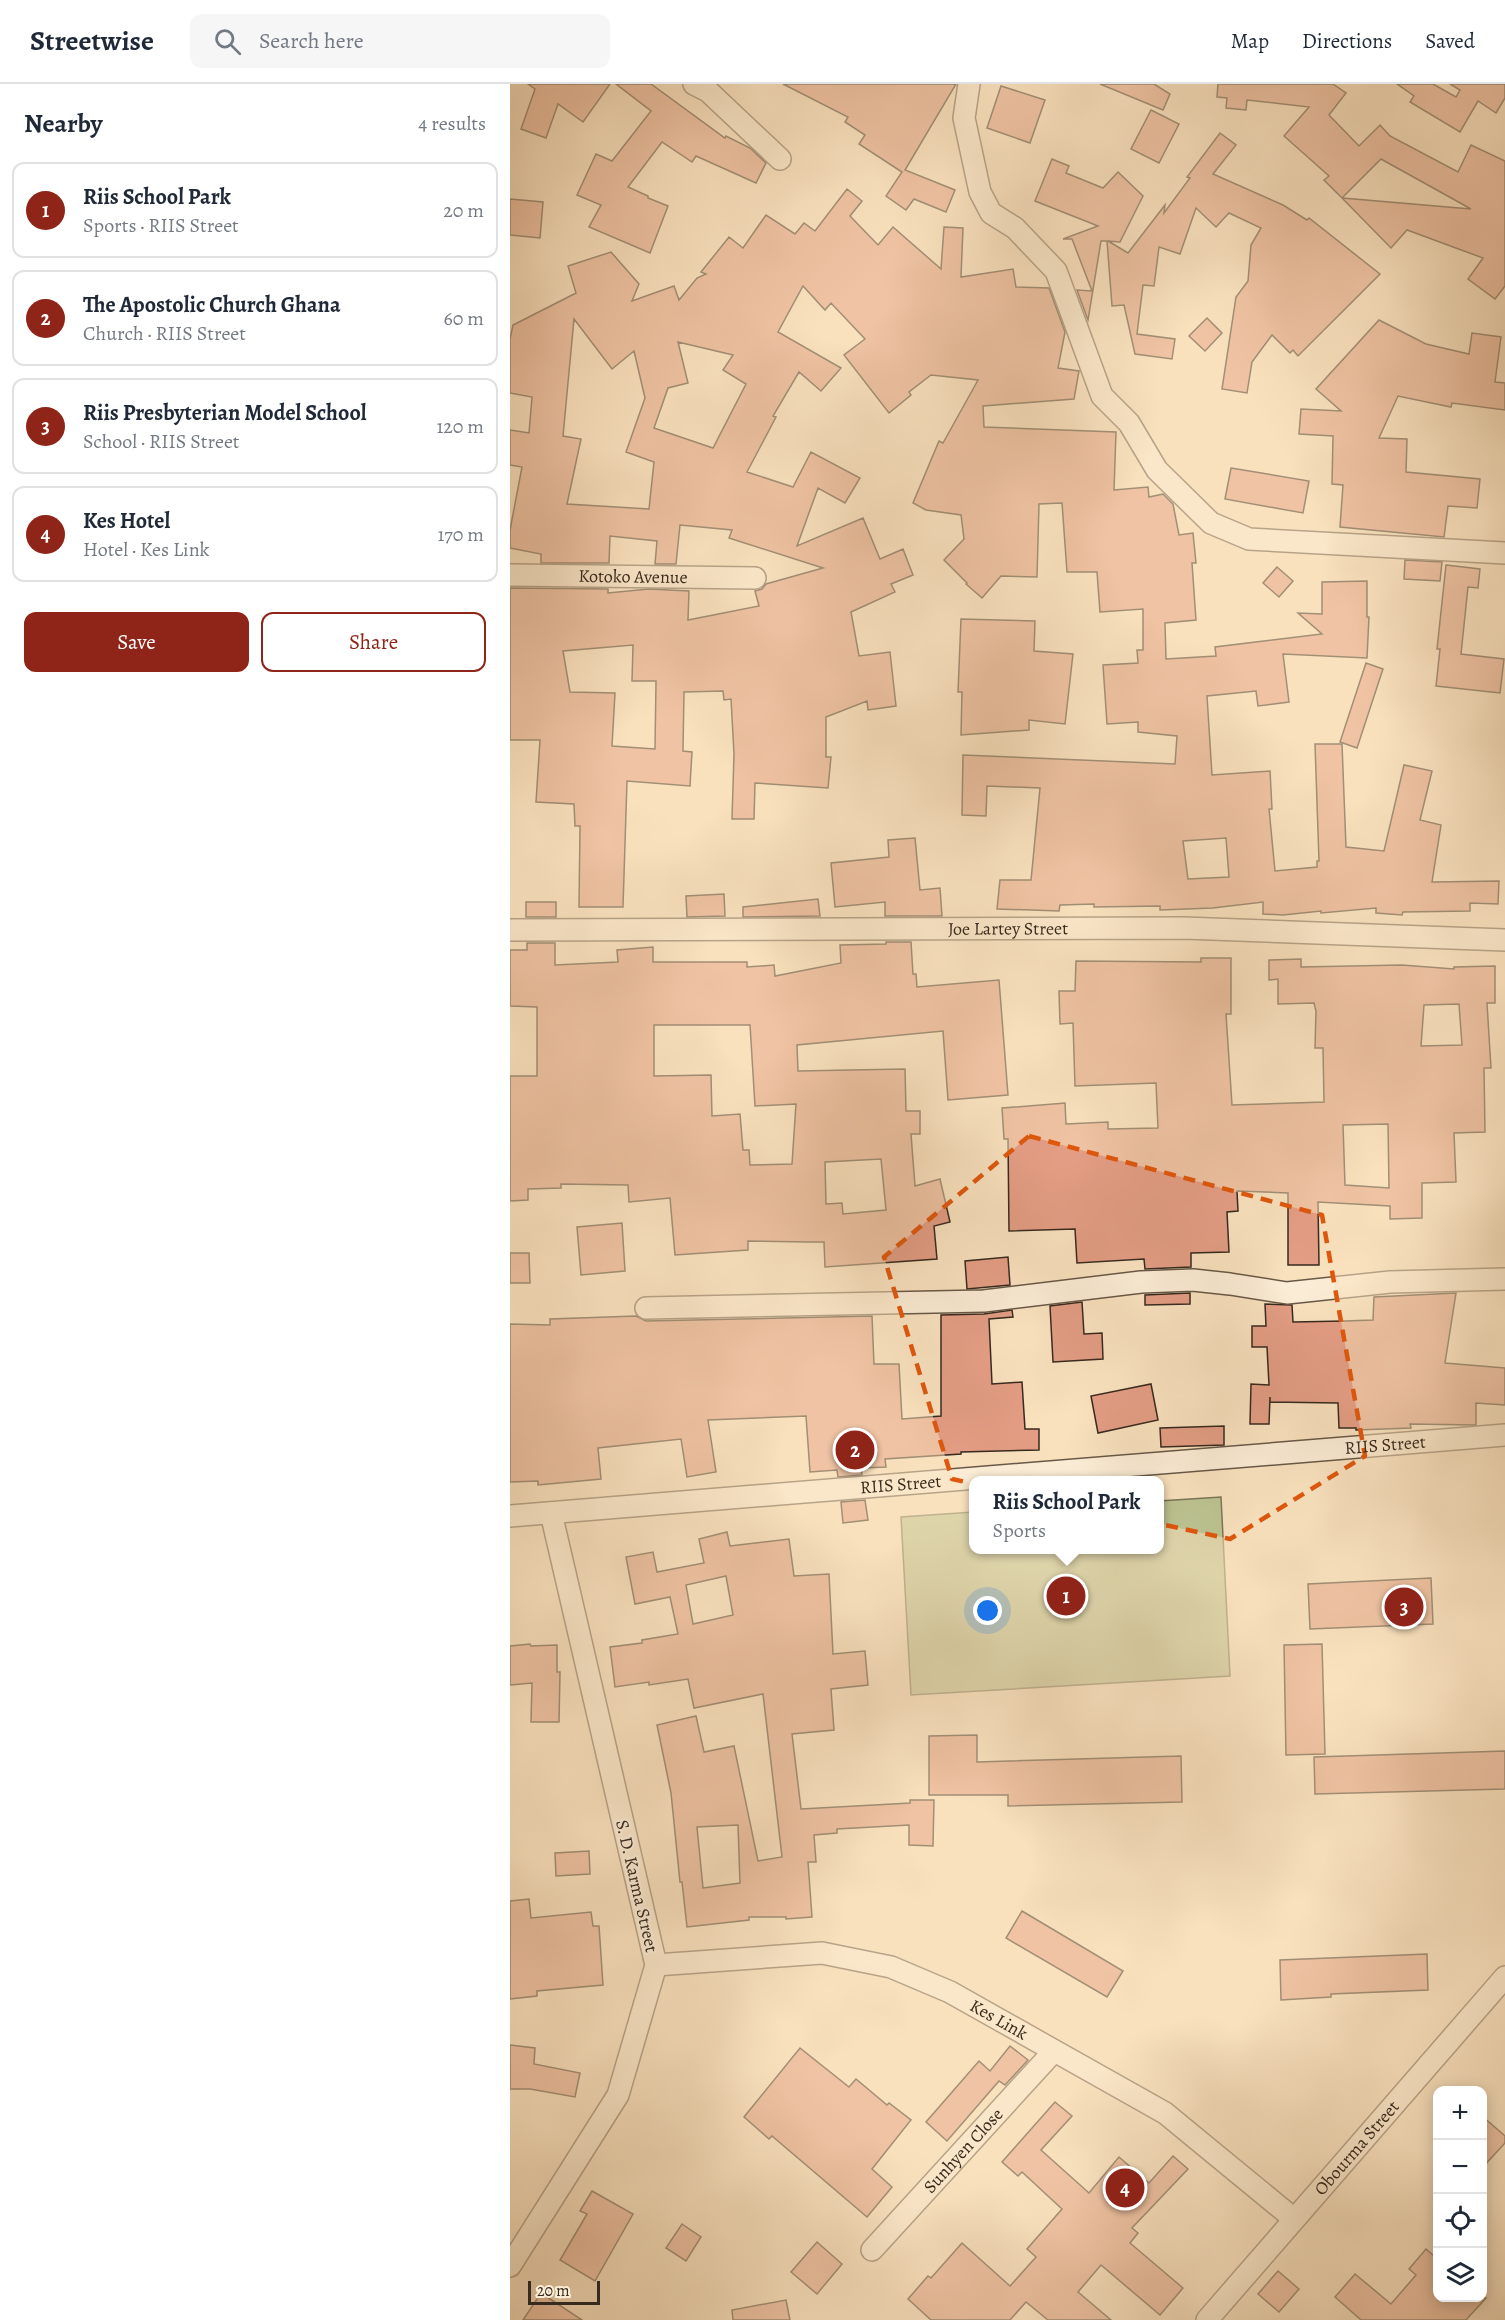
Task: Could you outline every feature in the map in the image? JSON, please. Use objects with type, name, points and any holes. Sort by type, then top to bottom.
[{"type":"street","points":[[694,84],[708,91],[780,159]]},
{"type":"street","points":[[969,84],[964,118],[980,192],[991,213],[1016,228],[1056,271],[1102,396],[1129,423],[1157,470],[1211,524],[1249,539],[1505,553]]},
{"type":"street","name":"Kotoko Avenue","points":[[510,575],[755,578]]},
{"type":"street","name":"Joe Lartey Street","points":[[510,930],[1184,928],[1505,940]]},
{"type":"street","points":[[646,1308],[984,1301],[1141,1282],[1193,1280],[1287,1293],[1390,1282],[1505,1279]]},
{"type":"street","name":"RIIS Street","points":[[1004,1476],[1505,1435]]},
{"type":"street","name":"RIIS Street","points":[[510,1516],[969,1479]]},
{"type":"street","name":"S. D. Karma Street","points":[[510,2266],[618,2095],[656,1965],[551,1513]]},
{"type":"street","name":"Kes Link","points":[[656,1965],[822,1953],[891,1967],[950,1992],[1165,2114],[1294,2219]]},
{"type":"street","name":"Obourma Street","points":[[1207,2320],[1505,1977]]},
{"type":"street","name":"Sunhyen Close","points":[[872,2250],[1054,2051]]},
{"type":"highlighted area","points":[[1029,1136],[1322,1215],[1365,1456],[1230,1539],[952,1479],[884,1257]]},
{"type":"green space","points":[[1221,1497],[1230,1676],[911,1695],[901,1517],[969,1512],[969,1554],[1164,1554],[1164,1501]]},
{"type":"building","points":[[528,84],[610,84],[583,122],[558,104],[546,138],[521,129],[535,89]]},
{"type":"building","points":[[616,84],[651,84],[725,138],[726,136],[750,148],[766,163],[756,183],[696,156],[692,162],[662,142],[628,187],[668,206],[650,253],[589,227],[601,205],[577,195],[596,154],[612,161],[651,111]]},
{"type":"building","points":[[783,84],[956,84],[905,170],[955,190],[946,212],[914,199],[906,210],[886,196],[902,172],[859,144],[865,135],[845,122],[848,117]]},
{"type":"building","points":[[1100,84],[1154,84],[1170,94],[1163,110]]},
{"type":"building","points":[[1218,84],[1333,84],[1346,93],[1329,115],[1359,146],[1380,125],[1390,136],[1458,172],[1471,145],[1505,161],[1505,286],[1495,299],[1468,279],[1483,258],[1407,230],[1391,248],[1324,180],[1329,176],[1284,136],[1309,107],[1247,100],[1246,110],[1226,108],[1227,98],[1217,97]],"holes":[[[1381,159],[1471,209],[1342,198]]]},
{"type":"building","points":[[1397,84],[1433,84],[1456,97],[1460,90],[1450,84],[1505,84],[1505,98],[1496,113],[1478,101],[1460,132],[1410,102],[1414,96]]},
{"type":"building","points":[[1001,86],[1045,100],[1030,143],[987,128]]},
{"type":"building","points":[[1151,110],[1179,124],[1159,163],[1131,149]]},
{"type":"building","points":[[1220,133],[1236,145],[1213,174],[1283,205],[1307,220],[1309,218],[1380,274],[1298,356],[1293,350],[1290,353],[1272,335],[1252,362],[1247,393],[1222,389],[1236,297],[1248,281],[1251,245],[1261,228],[1229,213],[1216,227],[1196,208],[1180,254],[1159,247],[1154,286],[1143,285],[1137,334],[1175,339],[1172,359],[1135,354],[1124,305],[1112,306],[1107,241],[1101,241],[1088,320],[1077,290],[1092,291],[1072,239],[1063,239],[1098,226],[1035,201],[1052,159],[1069,166],[1066,173],[1103,188],[1118,172],[1143,196],[1120,242],[1108,241],[1128,253],[1165,205],[1164,213],[1190,178],[1187,177]]},
{"type":"building","points":[[847,189],[862,201],[850,216],[878,245],[893,227],[941,269],[944,227],[963,228],[961,277],[1013,269],[1016,287],[1049,288],[1065,332],[1058,368],[1079,371],[1074,399],[983,406],[984,427],[1116,432],[1114,490],[1148,487],[1149,497],[1163,494],[1173,504],[1179,535],[1193,533],[1196,563],[1192,563],[1196,620],[1165,623],[1166,659],[1216,656],[1215,647],[1322,634],[1298,613],[1322,614],[1322,582],[1367,581],[1367,617],[1369,617],[1367,658],[1283,654],[1289,702],[1258,706],[1256,691],[1207,696],[1212,775],[1270,771],[1272,809],[1269,809],[1275,871],[1317,867],[1317,861],[1319,861],[1315,744],[1342,744],[1346,847],[1384,851],[1404,765],[1432,771],[1420,820],[1441,825],[1432,882],[1499,881],[1498,904],[1470,903],[1470,911],[1403,912],[1402,915],[1376,913],[1376,908],[1321,913],[1321,911],[1283,915],[1263,914],[1263,902],[1213,908],[1160,910],[1160,906],[1094,907],[1094,904],[1060,905],[1059,911],[997,909],[1000,880],[1031,880],[1040,788],[987,786],[986,816],[962,815],[963,755],[1175,764],[1177,736],[1138,732],[1138,722],[1107,724],[1103,665],[1138,663],[1137,650],[1143,650],[1143,609],[1100,612],[1097,572],[1067,572],[1062,503],[1039,504],[1037,577],[1001,576],[982,598],[966,584],[944,560],[964,539],[961,515],[926,510],[913,503],[939,441],[943,443],[978,380],[931,375],[909,392],[911,395],[889,413],[844,355],[865,339],[831,303],[825,310],[803,286],[778,332],[841,368],[821,391],[799,372],[773,416],[776,417],[747,472],[793,487],[811,452],[860,478],[845,503],[818,488],[797,546],[863,518],[880,559],[903,549],[913,575],[891,584],[895,592],[851,612],[859,656],[890,652],[896,706],[868,710],[867,701],[826,717],[826,757],[831,757],[828,788],[755,783],[754,819],[732,819],[734,754],[731,699],[724,700],[723,691],[684,692],[683,751],[692,752],[690,786],[627,781],[623,907],[579,907],[580,826],[575,826],[574,804],[536,802],[540,740],[510,740],[510,588],[608,589],[608,593],[649,589],[689,591],[688,620],[759,606],[755,591],[762,589],[766,584],[823,568],[729,538],[732,530],[680,525],[676,564],[655,564],[657,541],[610,536],[609,563],[541,563],[541,554],[510,548],[510,530],[522,467],[510,465],[510,430],[529,433],[532,397],[510,393],[510,339],[513,325],[576,293],[568,266],[611,252],[639,284],[632,301],[674,286],[679,300],[697,278],[706,274],[701,272],[729,237],[743,248],[766,215],[795,234],[804,223],[815,231]],"holes":[[[574,319],[612,369],[634,351],[645,398],[626,452],[654,462],[649,509],[567,504],[581,439],[563,436]],[[678,342],[733,355],[723,370],[746,384],[713,448],[654,428],[668,388],[688,383]],[[633,645],[632,681],[656,681],[655,749],[612,746],[615,693],[570,692],[563,651]],[[1226,838],[1229,877],[1188,879],[1183,841]]]},
{"type":"building","points":[[510,199],[543,202],[540,238],[510,235]]},
{"type":"building","points":[[1207,318],[1222,333],[1205,351],[1189,336]]},
{"type":"building","points":[[1379,320],[1426,344],[1469,354],[1472,333],[1501,337],[1495,382],[1505,383],[1505,410],[1452,403],[1451,407],[1398,396],[1379,438],[1407,439],[1406,472],[1480,479],[1477,508],[1448,506],[1444,537],[1340,527],[1343,485],[1332,484],[1333,436],[1299,434],[1301,409],[1341,411],[1316,389]]},
{"type":"building","points":[[1231,468],[1309,481],[1303,513],[1225,499]]},
{"type":"building","points":[[1405,560],[1442,562],[1440,581],[1404,579]]},
{"type":"building","points":[[1446,565],[1480,569],[1478,588],[1468,587],[1461,654],[1504,659],[1500,693],[1436,686],[1440,649],[1437,649]]},
{"type":"building","points":[[1277,567],[1293,581],[1279,597],[1263,583]]},
{"type":"building","points":[[961,619],[1035,621],[1034,651],[1073,654],[1065,724],[1029,720],[1029,730],[961,735],[962,692],[958,692]]},
{"type":"building","points":[[1366,663],[1383,669],[1357,748],[1340,742]]},
{"type":"building","points":[[915,838],[920,890],[940,888],[942,916],[885,916],[885,902],[835,907],[831,863],[889,857],[888,840]]},
{"type":"building","points":[[724,894],[725,916],[687,917],[686,896]]},
{"type":"building","points":[[818,899],[820,916],[743,917],[743,907]]},
{"type":"building","points":[[526,902],[556,902],[556,917],[526,917]]},
{"type":"building","points":[[886,942],[911,942],[913,974],[916,974],[917,987],[999,980],[1008,1095],[948,1100],[943,1031],[797,1045],[798,1071],[905,1069],[906,1111],[920,1111],[920,1134],[911,1134],[915,1186],[940,1179],[950,1222],[934,1226],[937,1259],[825,1267],[824,1242],[748,1241],[748,1250],[675,1255],[670,1198],[629,1202],[628,1185],[561,1184],[561,1188],[528,1189],[528,1200],[510,1201],[510,1076],[537,1076],[537,1007],[510,1006],[510,950],[527,950],[527,943],[555,943],[555,965],[618,962],[617,950],[653,947],[653,962],[747,962],[747,967],[774,965],[775,976],[841,963],[840,945],[886,944]],"holes":[[[654,1025],[750,1025],[755,1106],[796,1104],[792,1164],[750,1165],[749,1150],[743,1150],[740,1114],[712,1116],[711,1075],[654,1076]],[[881,1159],[886,1210],[843,1214],[842,1203],[826,1204],[825,1162]]]},
{"type":"building","points":[[1201,958],[1231,958],[1231,1014],[1226,1014],[1232,1105],[1324,1102],[1323,1048],[1315,1048],[1316,1011],[1314,1003],[1278,1004],[1278,979],[1269,980],[1269,960],[1301,959],[1301,967],[1402,965],[1454,969],[1454,967],[1495,966],[1495,1003],[1487,1003],[1491,1068],[1484,1068],[1485,1132],[1454,1133],[1456,1182],[1422,1183],[1422,1218],[1390,1219],[1390,1206],[1318,1202],[1319,1265],[1288,1265],[1288,1193],[1237,1191],[1238,1211],[1227,1212],[1229,1252],[1191,1253],[1191,1267],[1145,1269],[1144,1259],[1077,1263],[1075,1229],[1009,1231],[1008,1139],[1004,1139],[1002,1108],[1065,1103],[1066,1124],[1108,1122],[1108,1129],[1158,1128],[1156,1083],[1075,1086],[1073,1023],[1060,1024],[1059,991],[1075,991],[1076,961],[1201,962]],"holes":[[[1459,1004],[1462,1045],[1421,1046],[1424,1005]],[[1388,1124],[1389,1188],[1345,1185],[1343,1125]]]},
{"type":"building","points":[[622,1223],[625,1271],[581,1275],[577,1227]]},
{"type":"building","points":[[510,1253],[529,1253],[530,1283],[510,1283]]},
{"type":"building","points":[[1008,1257],[1010,1285],[967,1289],[965,1261]]},
{"type":"building","points":[[1190,1293],[1190,1304],[1145,1305],[1145,1295]]},
{"type":"building","points":[[1456,1293],[1445,1363],[1505,1368],[1505,1405],[1476,1403],[1476,1425],[1410,1424],[1411,1428],[1356,1430],[1356,1428],[1339,1428],[1338,1403],[1270,1402],[1270,1397],[1269,1424],[1250,1424],[1251,1384],[1269,1385],[1267,1347],[1252,1347],[1252,1326],[1266,1326],[1265,1304],[1292,1305],[1293,1322],[1373,1320],[1374,1297]]},
{"type":"building","points":[[1082,1302],[1084,1334],[1102,1333],[1103,1359],[1053,1362],[1050,1306]]},
{"type":"building","points":[[1012,1310],[1013,1317],[989,1319],[992,1384],[1022,1382],[1025,1429],[1039,1429],[1039,1450],[961,1452],[961,1454],[885,1459],[886,1467],[861,1468],[862,1475],[838,1477],[837,1470],[810,1472],[806,1416],[708,1420],[716,1472],[687,1477],[681,1439],[598,1448],[601,1479],[538,1485],[538,1481],[510,1482],[510,1324],[550,1325],[550,1319],[636,1316],[646,1321],[872,1316],[874,1364],[899,1364],[902,1419],[941,1416],[941,1315],[984,1314]]},
{"type":"building","points":[[1151,1384],[1158,1420],[1098,1433],[1091,1396]]},
{"type":"building","points":[[1224,1426],[1224,1445],[1161,1447],[1160,1428]]},
{"type":"building","points":[[865,1500],[868,1520],[843,1523],[841,1502]]},
{"type":"building","points":[[727,1532],[730,1546],[789,1539],[794,1576],[829,1574],[833,1654],[865,1651],[868,1685],[831,1689],[834,1730],[792,1734],[801,1809],[934,1800],[933,1846],[909,1845],[909,1825],[837,1829],[837,1833],[814,1835],[816,1862],[808,1862],[812,1917],[786,1919],[786,1917],[749,1917],[749,1920],[687,1927],[671,1793],[657,1725],[696,1716],[704,1752],[734,1746],[758,1861],[782,1857],[763,1694],[694,1708],[688,1679],[615,1687],[610,1647],[642,1643],[642,1640],[678,1634],[670,1597],[635,1604],[626,1557],[653,1552],[657,1572],[704,1563],[699,1539]],"holes":[[[726,1576],[733,1615],[693,1624],[686,1585]],[[738,1825],[740,1883],[703,1888],[697,1827]]]},
{"type":"building","points":[[1431,1578],[1433,1624],[1310,1629],[1308,1584]]},
{"type":"building","points":[[530,1644],[531,1646],[557,1645],[557,1672],[560,1672],[559,1722],[531,1722],[532,1683],[510,1685],[510,1646]]},
{"type":"building","points":[[1322,1644],[1325,1754],[1286,1755],[1284,1645]]},
{"type":"building","points":[[977,1735],[977,1762],[1181,1756],[1182,1802],[1008,1806],[1008,1795],[929,1795],[929,1736]]},
{"type":"building","points":[[1505,1751],[1505,1789],[1315,1794],[1314,1757]]},
{"type":"building","points":[[589,1851],[590,1874],[556,1876],[555,1853]]},
{"type":"building","points":[[529,1899],[531,1918],[591,1912],[593,1926],[599,1926],[603,1985],[537,1991],[537,1996],[510,1999],[510,1901]]},
{"type":"building","points":[[1022,1911],[1123,1971],[1107,1997],[1006,1938]]},
{"type":"building","points":[[1427,1954],[1428,1990],[1331,1994],[1331,1997],[1281,2000],[1280,1960]]},
{"type":"building","points":[[510,2045],[535,2048],[534,2064],[580,2073],[575,2097],[530,2089],[510,2089]]},
{"type":"building","points":[[1010,2046],[1028,2060],[1005,2085],[999,2081],[947,2141],[926,2122],[979,2061],[990,2071]]},
{"type":"building","points":[[800,2048],[849,2087],[856,2079],[887,2105],[889,2103],[911,2120],[872,2169],[892,2187],[867,2217],[772,2136],[769,2139],[744,2117]]},
{"type":"building","points":[[1055,2102],[1072,2116],[1041,2150],[1089,2193],[1119,2157],[1149,2183],[1173,2156],[1188,2169],[1132,2228],[1138,2233],[1130,2243],[1183,2288],[1160,2315],[1101,2265],[1078,2292],[1111,2320],[1048,2320],[1026,2302],[1010,2320],[931,2320],[908,2299],[928,2276],[931,2278],[962,2243],[1010,2286],[1036,2257],[1027,2249],[1062,2209],[1022,2172],[1018,2176],[1002,2162]]},
{"type":"building","points":[[1487,2120],[1505,2136],[1505,2143],[1487,2163]]},
{"type":"building","points":[[592,2191],[633,2214],[595,2281],[560,2260],[587,2214],[580,2211]]},
{"type":"building","points":[[682,2224],[701,2237],[686,2261],[666,2248]]},
{"type":"building","points":[[817,2242],[842,2264],[817,2294],[791,2272]]},
{"type":"building","points":[[1426,2249],[1433,2255],[1433,2302],[1482,2302],[1466,2320],[1361,2320],[1335,2297],[1355,2274],[1391,2304],[1416,2275],[1409,2269]]},
{"type":"building","points":[[1278,2271],[1299,2289],[1279,2312],[1258,2294]]},
{"type":"building","points":[[541,2293],[582,2320],[523,2320]]},
{"type":"building","points":[[786,2300],[790,2320],[733,2320],[732,2310]]},
{"type":"place","name":"The Apostolic Church Ghana","points":[[855,1450]]},
{"type":"place","name":"Riis School Park","points":[[1066,1596]]},
{"type":"place","name":"Riis Presbyterian Model School","points":[[1404,1607]]},
{"type":"place","name":"Kes Hotel","points":[[1125,2188]]}]
